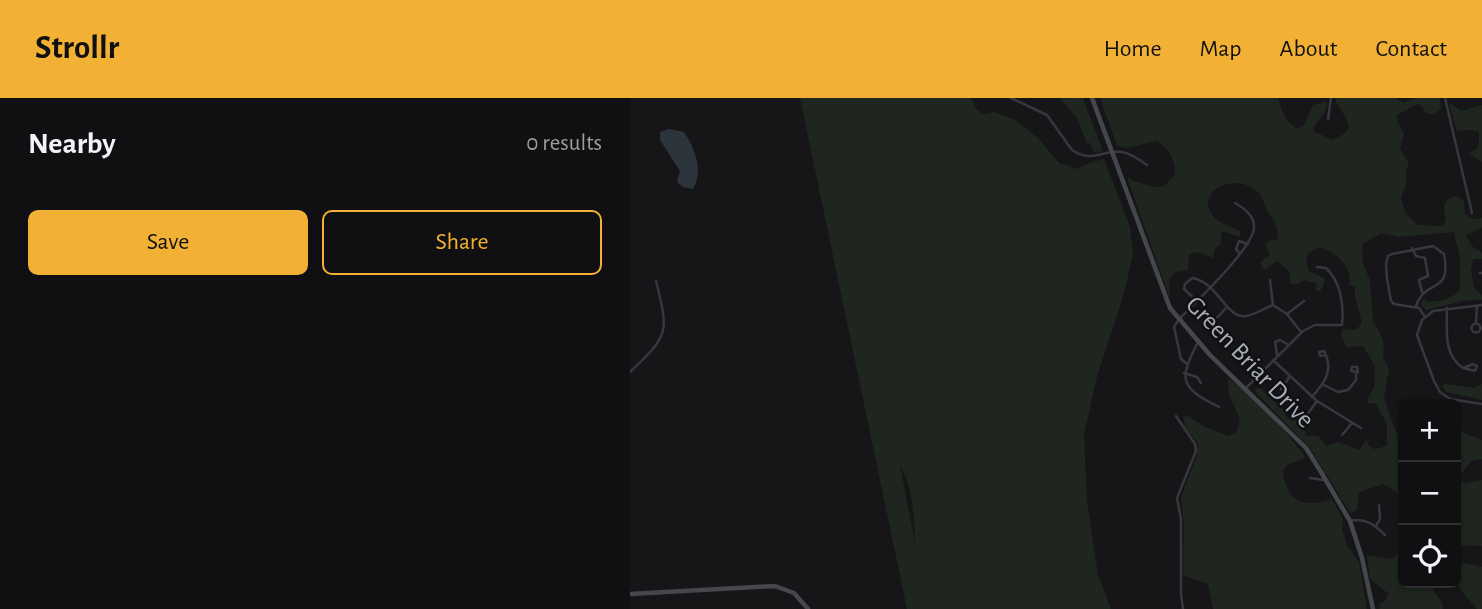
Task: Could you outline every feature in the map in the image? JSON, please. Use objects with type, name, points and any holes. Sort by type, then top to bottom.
[{"type":"street","points":[[1011,98],[1047,116],[1077,154],[1095,157],[1112,151],[1130,154],[1147,165]]},
{"type":"street","name":"Green Briar Drive","points":[[1093,98],[1170,308],[1198,342],[1306,448],[1350,521],[1362,558],[1373,609]]},
{"type":"street","points":[[1328,119],[1331,98]]},
{"type":"street","points":[[1446,98],[1472,213]]},
{"type":"street","points":[[1187,364],[1181,359],[1174,327],[1240,254],[1253,234],[1254,222],[1246,210],[1235,203]]},
{"type":"street","points":[[1240,254],[1236,249],[1237,243],[1239,241],[1248,244]]},
{"type":"street","points":[[1416,306],[1422,293],[1444,280],[1447,274],[1444,254],[1433,246],[1412,248],[1388,256],[1386,263],[1389,297],[1394,304],[1416,306],[1424,317]]},
{"type":"street","points":[[1412,248],[1416,256],[1425,258],[1427,276],[1419,280],[1422,293]]},
{"type":"street","points":[[1245,388],[1301,332],[1315,325],[1343,324],[1336,279],[1325,268],[1317,267]]},
{"type":"street","points":[[1197,301],[1185,291],[1185,284],[1189,279],[1196,278],[1210,286],[1222,297],[1226,308],[1240,316],[1247,316],[1272,305]]},
{"type":"street","points":[[1269,280],[1272,305]]},
{"type":"street","points":[[630,372],[656,347],[663,335],[664,320],[656,281]]},
{"type":"street","points":[[1287,314],[1304,301]]},
{"type":"street","points":[[1272,305],[1287,314],[1301,332]]},
{"type":"street","points":[[1482,305],[1433,311],[1419,324],[1418,335],[1437,387],[1450,399],[1482,404]]},
{"type":"street","points":[[1476,322],[1477,306]]},
{"type":"street","points":[[1214,321],[1226,308]]},
{"type":"street","points":[[1447,308],[1449,352],[1452,359],[1463,368]]},
{"type":"street","points":[[1278,355],[1275,342],[1283,340],[1287,345]]},
{"type":"street","points":[[1198,342],[1184,373],[1186,382],[1191,391],[1219,407]]},
{"type":"street","points":[[1239,349],[1263,371]]},
{"type":"street","points":[[1312,397],[1329,371],[1326,355]]},
{"type":"street","points":[[1273,360],[1317,401],[1361,428]]},
{"type":"street","points":[[1184,373],[1197,377],[1201,383]]},
{"type":"street","points":[[1322,384],[1338,392],[1348,390],[1356,380],[1356,373]]},
{"type":"street","points":[[1281,389],[1290,376]]},
{"type":"street","points":[[1306,416],[1317,401]]},
{"type":"street","points":[[1177,416],[1195,444],[1196,451],[1177,498],[1181,519],[1183,609]]},
{"type":"street","points":[[1342,435],[1352,423]]},
{"type":"street","points":[[1310,478],[1327,480]]},
{"type":"street","points":[[1376,526],[1380,519],[1379,505]]},
{"type":"street","points":[[1350,521],[1358,519],[1376,526],[1385,535]]},
{"type":"street","points":[[630,594],[775,586],[794,593],[808,609]]},
{"type":"shaded area","points":[[800,98],[971,98],[975,108],[983,114],[995,112],[1015,120],[1039,139],[1059,163],[1078,169],[1104,159],[1130,227],[1133,253],[1125,290],[1096,380],[1084,435],[1087,502],[1098,575],[1111,609],[907,609]],"holes":[[[900,465],[912,502],[915,543]]]},
{"type":"shaded area","points":[[1059,98],[1083,98],[1103,151],[1094,153],[1076,116]]},
{"type":"shaded area","points":[[1100,98],[1278,98],[1285,116],[1298,129],[1304,125],[1313,105],[1327,101],[1326,110],[1313,131],[1333,140],[1349,128],[1335,98],[1397,98],[1403,103],[1415,98],[1440,98],[1441,109],[1433,115],[1426,113],[1418,104],[1397,115],[1397,121],[1404,133],[1400,149],[1409,163],[1401,198],[1406,214],[1418,225],[1442,226],[1446,220],[1445,203],[1456,196],[1464,201],[1465,214],[1473,219],[1482,218],[1482,228],[1466,235],[1472,246],[1482,253],[1482,259],[1473,259],[1471,271],[1474,288],[1482,295],[1482,300],[1463,301],[1426,310],[1421,305],[1422,300],[1442,300],[1460,290],[1460,258],[1454,232],[1398,237],[1381,233],[1362,245],[1363,262],[1370,281],[1373,322],[1384,344],[1383,356],[1389,369],[1384,398],[1398,436],[1398,495],[1383,484],[1359,492],[1357,509],[1351,514],[1310,448],[1255,392],[1256,388],[1261,389],[1284,410],[1286,417],[1300,420],[1307,436],[1318,436],[1326,446],[1338,442],[1360,450],[1366,439],[1374,449],[1387,446],[1387,424],[1375,403],[1368,403],[1367,400],[1374,387],[1375,366],[1363,346],[1346,347],[1341,335],[1343,329],[1356,330],[1362,323],[1355,287],[1349,285],[1348,272],[1342,261],[1319,247],[1308,254],[1306,261],[1309,271],[1324,278],[1320,291],[1316,291],[1317,284],[1304,280],[1299,284],[1292,284],[1290,272],[1277,261],[1263,269],[1260,263],[1270,255],[1266,245],[1268,241],[1277,240],[1275,224],[1257,191],[1248,185],[1227,184],[1212,193],[1208,200],[1209,209],[1217,220],[1240,231],[1240,237],[1222,231],[1220,245],[1215,248],[1213,258],[1198,252],[1189,254],[1188,270],[1176,272],[1169,279],[1170,299],[1128,177],[1137,182],[1161,187],[1175,175],[1173,160],[1165,147],[1157,141],[1126,148],[1117,146]]},
{"type":"shaded area","points":[[1448,102],[1461,111],[1482,105],[1482,162],[1468,153],[1476,150],[1479,145],[1479,132],[1457,131]]},
{"type":"shaded area","points":[[669,129],[684,132],[695,153],[698,175],[693,189],[683,187],[677,182],[680,171],[660,140],[660,132]]},
{"type":"shaded area","points":[[1228,379],[1248,392],[1306,457],[1287,465],[1283,471],[1292,495],[1298,500],[1312,503],[1330,500],[1330,496],[1343,519],[1342,529],[1347,546],[1359,562],[1367,609],[1213,609],[1208,584],[1183,575],[1184,526],[1181,497],[1197,456],[1198,443],[1186,429],[1183,416],[1187,415],[1205,427],[1228,436],[1236,433],[1240,419],[1229,395]]},
{"type":"shaded area","points":[[1445,384],[1475,388],[1482,384],[1482,400],[1446,392],[1442,386]]},
{"type":"shaded area","points":[[1461,428],[1463,433],[1482,440],[1482,459],[1471,461],[1461,475]]},
{"type":"shaded area","points":[[1461,480],[1465,483],[1482,480],[1482,546],[1461,545]]},
{"type":"shaded area","points":[[1398,554],[1398,588],[1433,588],[1443,609],[1379,609],[1380,603],[1385,601],[1389,594],[1370,579],[1367,555],[1392,559]]},
{"type":"shaded area","points":[[1461,563],[1482,567],[1482,609],[1477,609],[1459,588]]}]
